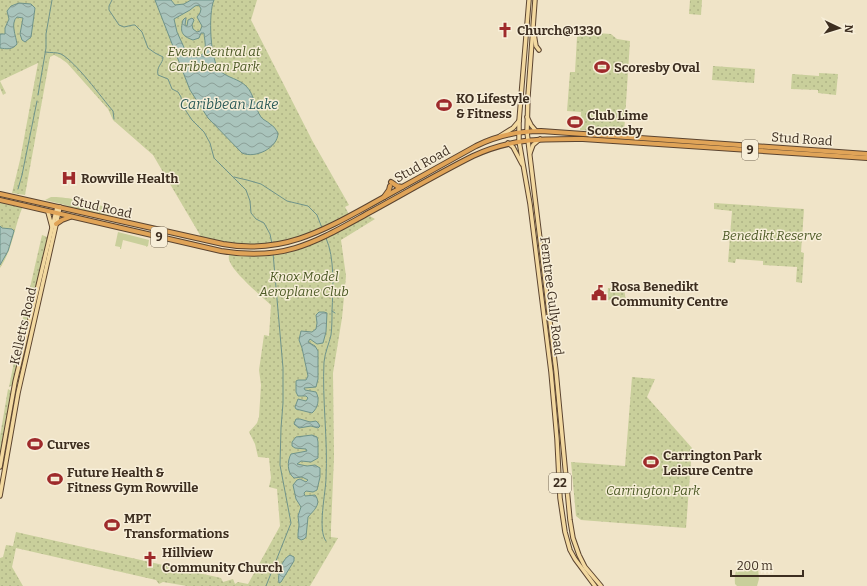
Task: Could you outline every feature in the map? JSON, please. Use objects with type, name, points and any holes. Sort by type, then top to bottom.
[{"type":"highway","name":"Stud Road","points":[[0,194],[223,244],[261,246],[274,245],[320,232],[476,146],[495,138],[518,133],[536,131],[583,137],[858,155],[867,154]]},
{"type":"highway","name":"Stud Road","points":[[0,200],[221,251],[241,254],[275,253],[323,238],[454,166],[485,151],[519,141],[583,137]]},
{"type":"highway","name":"Stud Road","points":[[858,155],[867,158]]},
{"type":"highway","points":[[449,161],[454,166]]},
{"type":"highway","points":[[383,198],[389,189],[390,184],[402,187]]},
{"type":"highway","points":[[54,226],[62,220],[70,217]]},
{"type":"main road","name":"Ferntree Gully Road","points":[[529,0],[518,133],[523,167],[529,192],[547,340],[555,414],[560,498],[566,539],[575,559],[595,586]]},
{"type":"main road","name":"Ferntree Gully Road","points":[[535,0],[527,116],[529,156],[543,257],[560,404],[568,499],[573,538],[582,561],[600,586]]},
{"type":"main road","points":[[533,25],[536,46],[539,50]]},
{"type":"main road","points":[[527,116],[532,127],[536,131]]},
{"type":"main road","points":[[495,138],[511,130],[519,121]]},
{"type":"main road","points":[[529,156],[533,145],[541,139]]},
{"type":"main road","points":[[508,143],[513,147],[523,167]]},
{"type":"main road","name":"Kelletts Road","points":[[0,467],[15,382],[59,207]]},
{"type":"main road","points":[[48,212],[54,226]]},
{"type":"main road","name":"Kelletts Road","points":[[0,496],[18,393],[54,226]]},
{"type":"main road","points":[[537,257],[543,257]]},
{"type":"main road","points":[[547,340],[550,337],[551,329]]},
{"type":"main road","points":[[566,539],[573,538]]},
{"type":"green space","name":"Event Central at Caribbean Park","points":[[0,0],[257,0],[251,20],[313,142],[349,205],[345,207],[350,216],[302,239],[254,246],[199,239],[200,235],[153,155],[113,120],[108,109],[67,63],[54,55],[50,57],[25,195],[12,193],[20,160],[38,63],[0,81]]},
{"type":"green space","points":[[690,0],[702,0],[701,15],[689,14]]},
{"type":"green space","points":[[583,32],[611,34],[617,39],[630,41],[624,134],[580,130],[581,112],[567,111],[570,72],[575,72],[577,37]]},
{"type":"green space","points":[[713,66],[755,69],[754,83],[712,80]]},
{"type":"green space","points":[[819,73],[838,74],[836,95],[818,93],[818,90],[791,89],[792,74],[819,76]]},
{"type":"green space","points":[[0,81],[6,93],[3,95],[0,88]]},
{"type":"green space","points":[[51,197],[70,198],[98,204],[105,208],[111,216],[53,204],[69,206],[45,200]]},
{"type":"green space","points":[[0,200],[23,206],[11,246],[0,268]]},
{"type":"green space","name":"Benedikt Reserve","points":[[714,203],[804,209],[801,252],[804,253],[802,283],[796,282],[797,267],[763,265],[763,261],[736,259],[735,263],[728,262],[732,211],[714,209]]},
{"type":"green space","name":"Knox Model Aeroplane Club","points":[[366,214],[375,219],[341,240],[346,276],[342,318],[333,373],[334,457],[331,528],[331,537],[338,538],[310,586],[187,586],[163,582],[159,584],[156,580],[16,548],[12,567],[23,586],[0,586],[0,558],[3,557],[6,545],[13,546],[16,532],[221,578],[223,582],[233,579],[235,584],[238,582],[248,584],[280,526],[277,489],[269,487],[271,478],[269,458],[258,457],[255,444],[249,432],[257,423],[259,417],[261,385],[259,370],[264,335],[269,336],[271,305],[232,267],[229,261],[229,252],[250,254],[295,248]]},
{"type":"green space","points":[[118,232],[149,240],[148,246],[146,247],[123,240],[120,249],[120,247],[115,246]]},
{"type":"green space","points":[[42,235],[50,238],[13,385],[9,387],[21,327]]},
{"type":"green space","points":[[608,288],[624,289],[626,301],[607,300]]},
{"type":"green space","name":"Carrington Park","points":[[632,377],[655,379],[647,397],[692,448],[686,528],[581,520],[576,516],[571,462],[625,466]]},
{"type":"green space","points":[[8,389],[13,392],[0,467],[0,436]]},
{"type":"green space","points":[[746,561],[753,563],[758,568],[759,579],[757,586],[737,586],[735,584],[736,570]]},
{"type":"water","name":"Caribbean Lake","points":[[155,0],[171,0],[175,5],[184,4],[191,0],[214,0],[211,15],[211,37],[214,58],[217,66],[220,71],[246,86],[253,97],[261,117],[273,126],[278,133],[277,138],[270,148],[265,151],[253,155],[242,153],[208,118],[190,90]],"holes":[[[199,5],[201,9],[197,17],[202,26],[200,31],[197,32],[193,29],[192,25],[194,20],[192,18],[188,20],[187,26],[185,25],[186,18],[183,20],[182,24],[182,33],[186,37],[193,40],[199,38],[201,33],[204,33],[204,52],[198,57],[192,57],[187,54],[177,32],[174,19],[195,6]]]},
{"type":"water","points":[[19,3],[31,4],[35,8],[31,37],[25,42],[22,40],[20,34],[23,18],[17,17],[14,23],[14,30],[17,44],[7,49],[0,48],[0,34],[5,34],[5,28],[9,19],[7,11],[11,6]]},
{"type":"water","points":[[0,226],[2,228],[12,229],[14,231],[8,251],[0,265]]},
{"type":"water","points":[[319,312],[327,313],[326,332],[323,343],[317,344],[310,339],[308,342],[315,346],[318,351],[318,379],[316,387],[304,388],[305,390],[316,392],[318,398],[316,409],[312,413],[296,409],[295,407],[298,399],[306,401],[308,398],[306,396],[298,396],[296,392],[296,381],[306,380],[308,376],[299,340],[301,331],[312,332],[316,329],[316,315]]},
{"type":"water","points":[[296,419],[310,422],[316,421],[320,426],[318,428],[311,426],[299,428],[294,424]]},
{"type":"water","points":[[312,435],[317,437],[318,458],[311,462],[301,461],[297,464],[307,466],[315,465],[320,468],[320,477],[317,490],[313,492],[306,491],[304,493],[305,496],[315,495],[318,501],[315,509],[308,517],[306,537],[301,540],[298,538],[298,516],[301,507],[296,499],[293,485],[300,479],[306,482],[308,480],[302,477],[294,478],[290,473],[288,463],[291,454],[307,451],[306,449],[295,448],[292,446],[292,442],[296,437]]},
{"type":"water","points":[[290,555],[294,557],[294,561],[279,583],[281,567]]},
{"type":"waterway","points":[[38,95],[52,0]]},
{"type":"waterway","points":[[112,0],[109,10],[119,25],[124,27],[135,25],[142,32],[148,48],[163,57],[158,69],[158,75],[168,79],[172,89],[178,92],[181,97],[182,105],[192,120],[204,132],[210,143],[214,158],[246,190],[250,201],[251,213],[256,219],[264,223],[270,234],[272,244]]},
{"type":"waterway","points":[[45,52],[61,54],[74,64],[113,111],[114,119]]},
{"type":"waterway","points":[[18,189],[37,101]]},
{"type":"waterway","points":[[234,177],[261,184],[287,201],[308,206],[317,215],[322,228]]},
{"type":"waterway","points":[[326,238],[331,255],[333,284],[332,311],[335,313]]},
{"type":"waterway","points":[[266,586],[291,523],[280,465],[283,368],[273,253]]},
{"type":"waterway","points":[[326,541],[323,536],[322,529],[326,484],[324,362],[331,335],[332,311]]},
{"type":"place","name":"Church@1330","points":[[505,30]]},
{"type":"place","name":"Scoresby Oval","points":[[602,67]]},
{"type":"place","name":"KO Lifestyle & Fitness","points":[[444,105]]},
{"type":"place","name":"Club Lime Scoresby","points":[[575,122]]},
{"type":"place","name":"Rowville Health","points":[[69,178]]},
{"type":"place","name":"Rosa Benedikt Community Centre","points":[[599,293]]},
{"type":"place","name":"Curves","points":[[35,444]]},
{"type":"place","name":"Carrington Park Leisure Centre","points":[[651,462]]},
{"type":"place","name":"Future Health & Fitness Gym Rowville","points":[[55,479]]},
{"type":"place","name":"MPT Transformations","points":[[112,525]]},
{"type":"place","name":"Hillview Community Church","points":[[150,559]]}]
